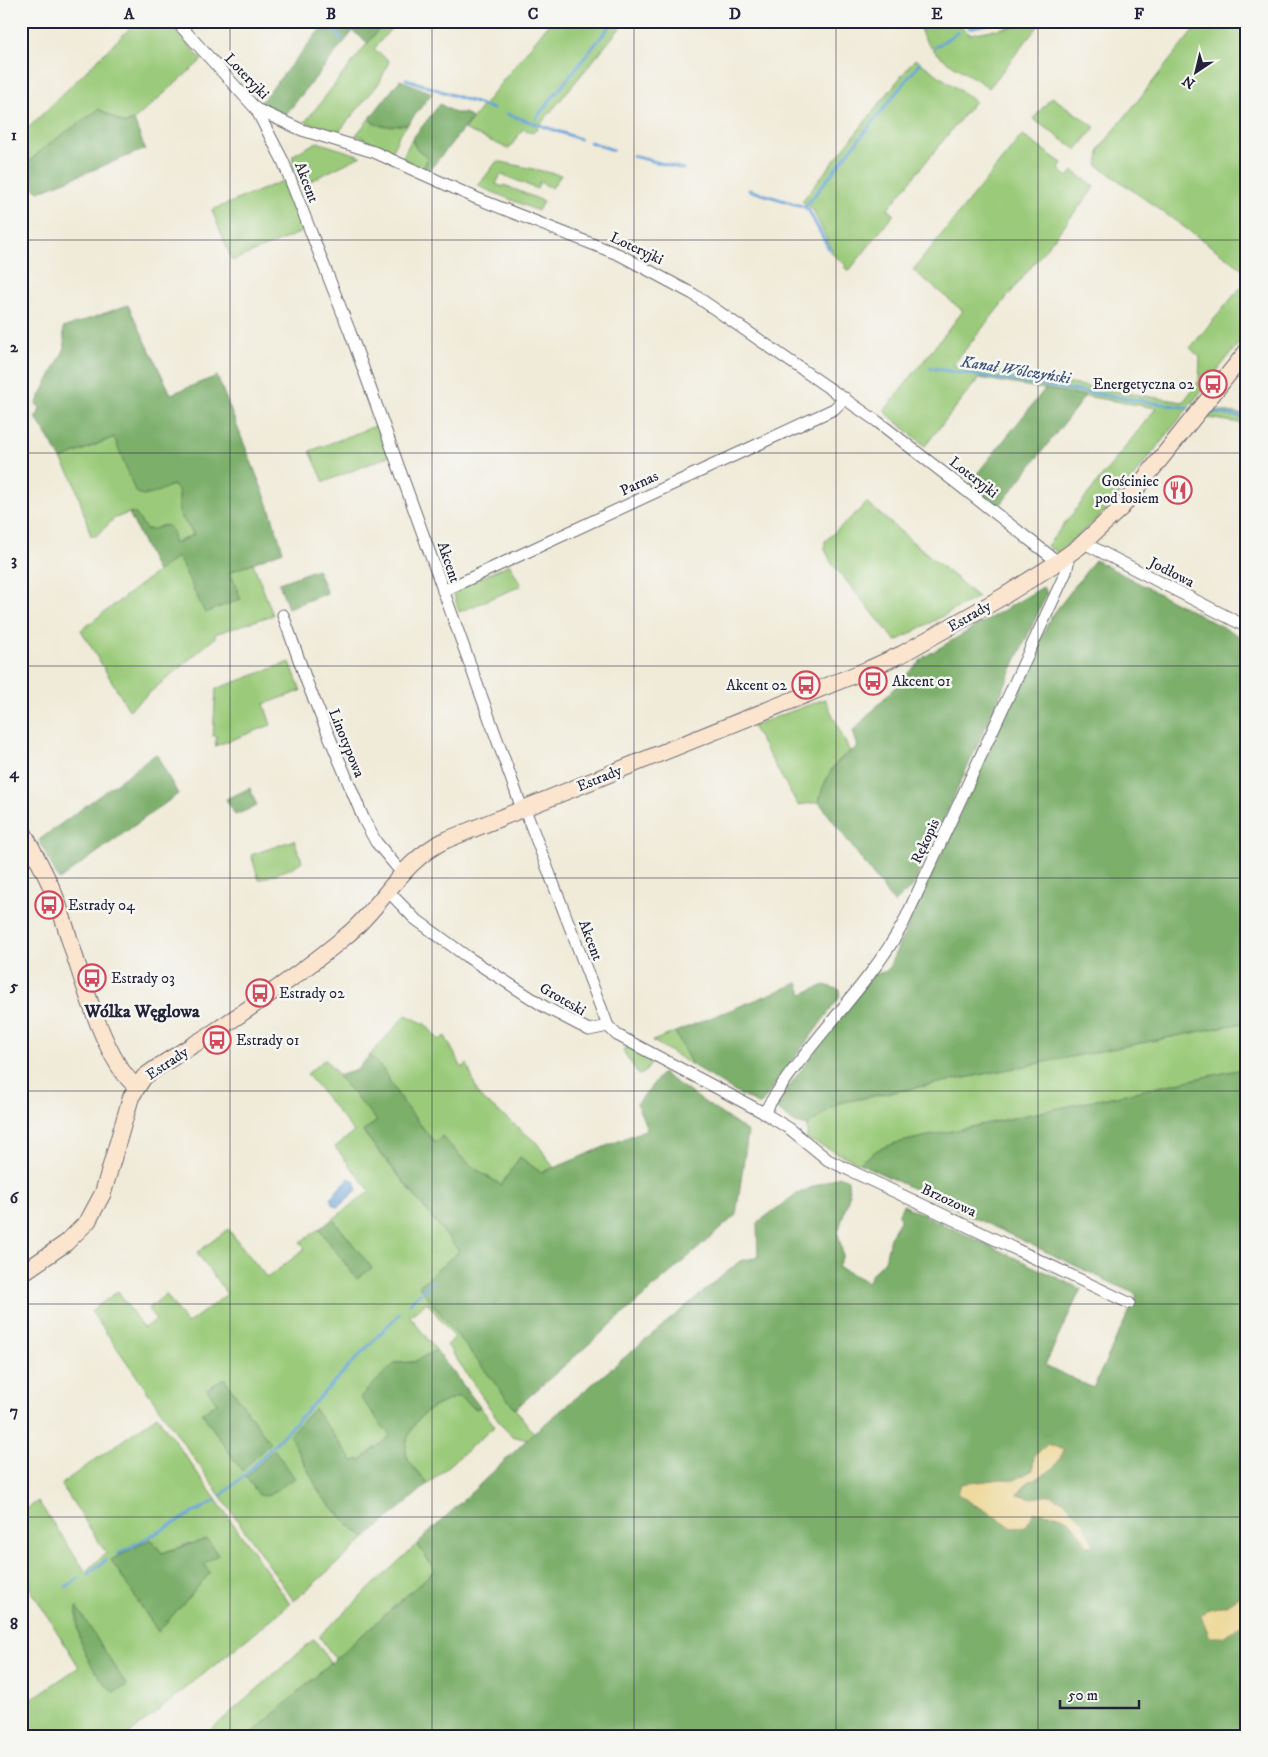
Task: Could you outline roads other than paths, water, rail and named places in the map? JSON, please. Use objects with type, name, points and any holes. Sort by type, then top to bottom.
[{"type":"main road","name":"Estrady","points":[[21,1274],[66,1243],[88,1222],[103,1192],[136,1086],[156,1068],[265,997],[345,938],[365,919],[402,873],[434,845],[885,662],[1004,596],[1084,543],[1121,508],[1247,351]]},
{"type":"main road","points":[[21,828],[58,902],[96,1016],[114,1059],[124,1075],[136,1086]]},
{"type":"street","name":"Loteryjki","points":[[176,21],[256,110],[302,130],[374,152],[476,198],[620,255],[702,300],[845,398],[1062,559]]},
{"type":"street","name":"Akcent","points":[[256,110],[283,161],[350,332],[520,803],[524,808],[608,1026]]},
{"type":"street","name":"Parnas","points":[[443,591],[834,409],[845,398]]},
{"type":"street","name":"Jodłowa","points":[[1084,543],[1247,627]]},
{"type":"street","name":"Rękopis","points":[[764,1113],[805,1053],[887,952],[904,924],[1066,572],[1068,563],[1062,559]]},
{"type":"street","name":"Linotypowa","points":[[283,615],[308,685],[364,820],[376,842],[402,873]]},
{"type":"street","name":"Groteski","points":[[388,891],[436,936],[545,1007],[589,1030],[608,1026]]},
{"type":"street","points":[[608,1026],[617,1035],[764,1113]]},
{"type":"street","name":"Brzozowa","points":[[764,1113],[790,1129],[828,1160],[1129,1303]]},
{"type":"water","points":[[349,1178],[354,1181],[357,1190],[338,1207],[333,1205],[330,1198]]},
{"type":"waterway","points":[[536,118],[614,21]]},
{"type":"waterway","points":[[969,28],[1001,21]]},
{"type":"waterway","name":"Kanał Wólczyński","points":[[328,23],[342,40]]},
{"type":"waterway","points":[[935,47],[958,32]]},
{"type":"waterway","points":[[805,207],[920,63]]},
{"type":"waterway","name":"Kanał Wólczyński","points":[[406,79],[493,109]]},
{"type":"waterway","name":"Kanał Wólczyński","points":[[507,114],[580,139]]},
{"type":"waterway","name":"Kanał Wólczyński","points":[[590,142],[613,150]]},
{"type":"waterway","name":"Kanał Wólczyński","points":[[633,156],[683,169]]},
{"type":"waterway","name":"Kanał Wólczyński","points":[[749,190],[805,207],[829,249]]},
{"type":"waterway","name":"Kanał Wólczyński","points":[[930,368],[1188,408]]},
{"type":"waterway","name":"Kanał Wólczyński","points":[[1212,412],[1247,418]]},
{"type":"waterway","points":[[410,1303],[433,1281]]},
{"type":"waterway","points":[[222,1495],[248,1472],[400,1313]]},
{"type":"waterway","points":[[118,1554],[215,1501]]},
{"type":"waterway","points":[[88,1574],[106,1560]]},
{"type":"waterway","points":[[66,1587],[79,1578]]},
{"type":"place","name":"Energetyczna 02","points":[[1213,384]]},
{"type":"place","name":"Gościniec pod łosiem","points":[[1178,490]]},
{"type":"place","name":"Akcent 01","points":[[873,681]]},
{"type":"place","name":"Akcent 02","points":[[806,685]]},
{"type":"place","name":"Estrady 04","points":[[49,905]]},
{"type":"place","name":"Estrady 03","points":[[92,978]]},
{"type":"place","name":"Estrady 02","points":[[260,993]]},
{"type":"place","name":"Estrady 01","points":[[217,1040]]},
{"type":"district","name":"Wólka Węglowa","points":[[142,1011]]}]
